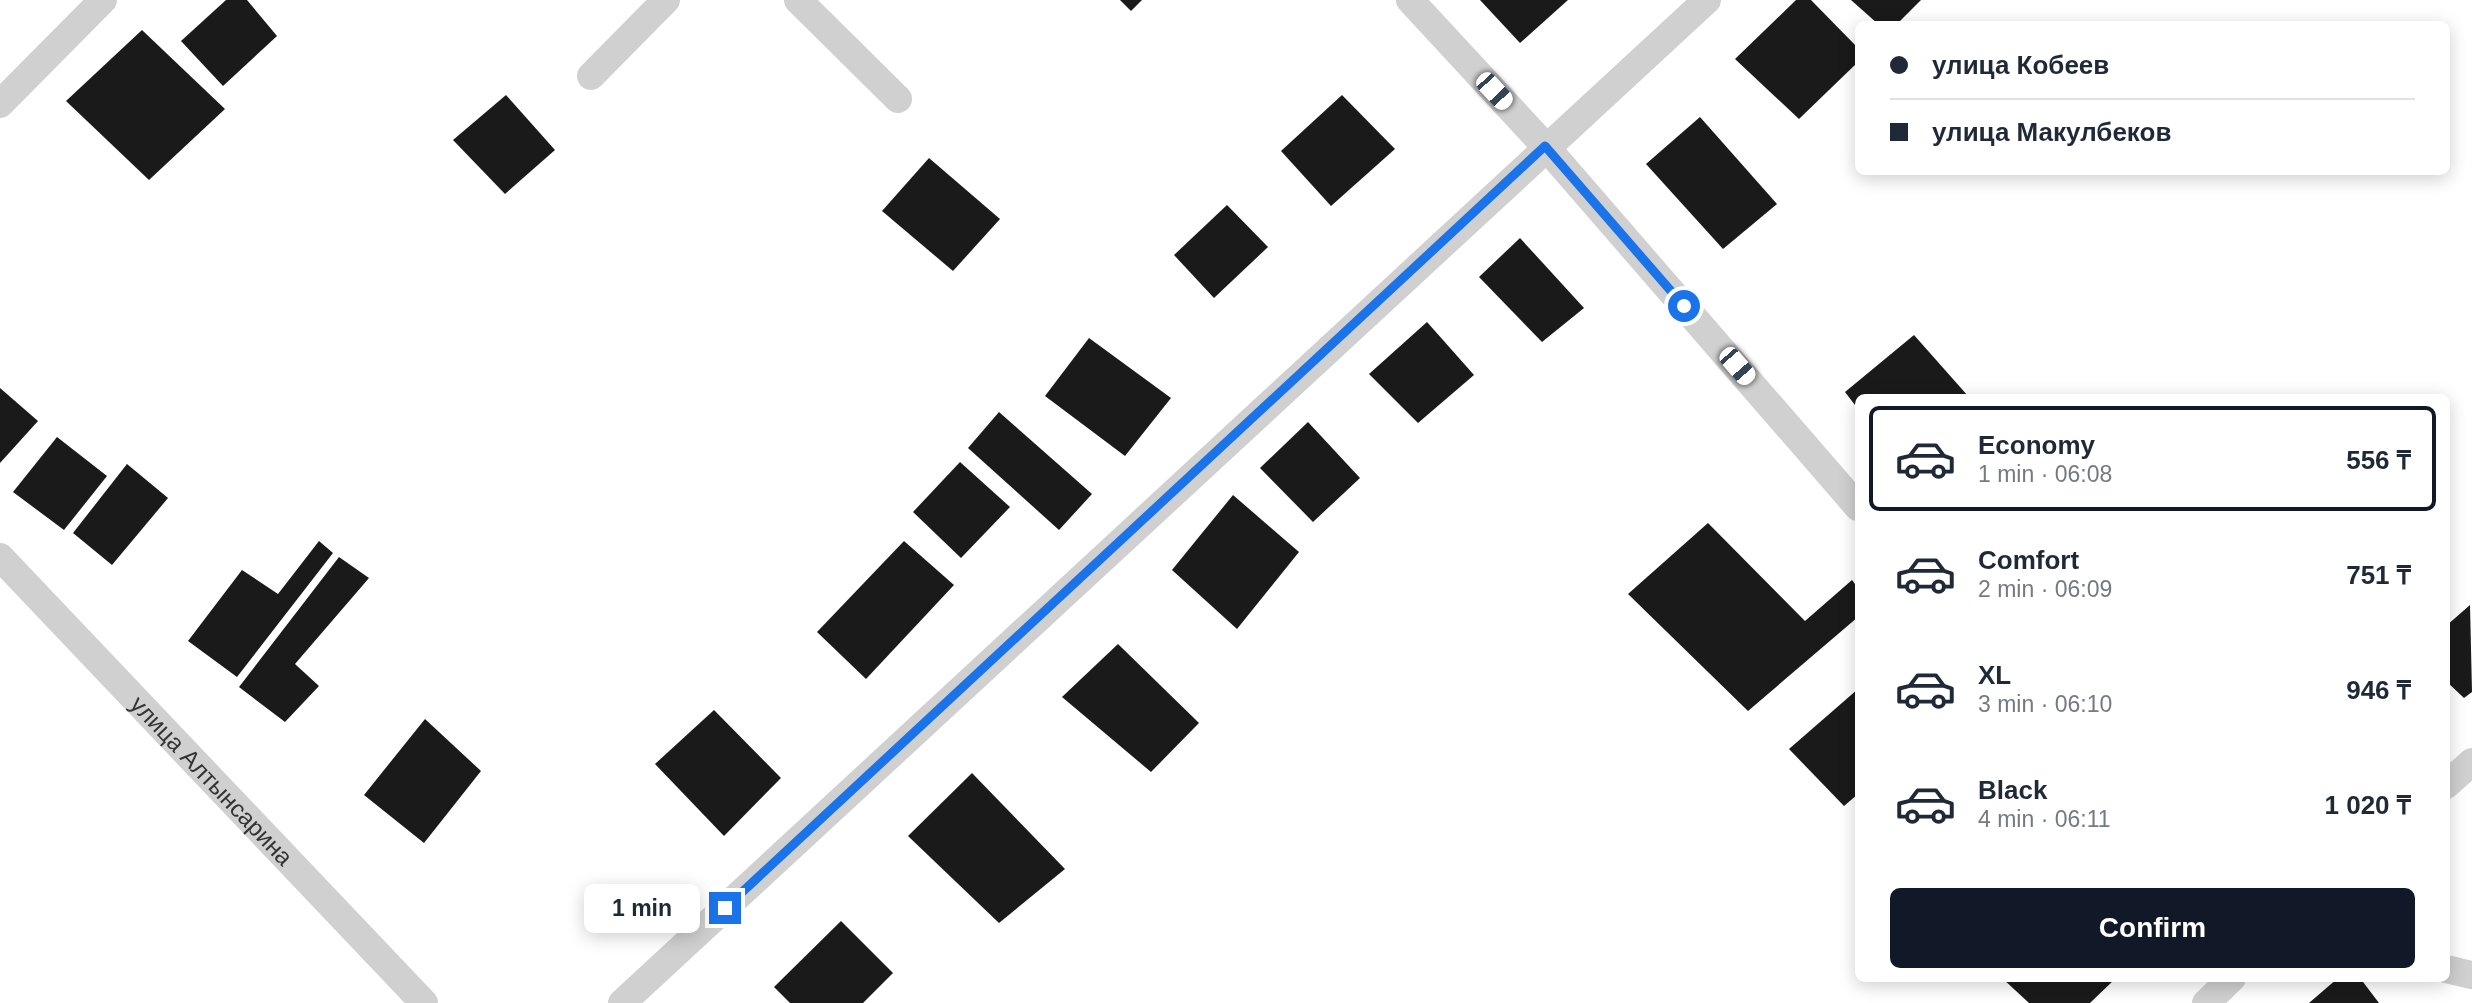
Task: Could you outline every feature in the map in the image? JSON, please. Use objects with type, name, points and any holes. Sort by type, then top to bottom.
[{"type":"street","points":[[0,104],[103,0]]},
{"type":"street","points":[[591,76],[666,0]]},
{"type":"street","points":[[798,0],[898,99]]},
{"type":"street","points":[[1409,0],[1545,146],[1855,504]]},
{"type":"street","points":[[622,1003],[1545,146],[1707,0]]},
{"type":"street","name":"улица Алтынсарина","points":[[0,557],[424,1003]]},
{"type":"street","points":[[2450,781],[2472,762]]},
{"type":"street","points":[[2450,970],[2472,975]]},
{"type":"street","points":[[2206,1003],[2227,982]]},
{"type":"building","points":[[226,0],[247,0],[277,36],[223,86],[181,41]]},
{"type":"building","points":[[1120,0],[1142,0],[1131,11]]},
{"type":"building","points":[[1480,0],[1568,0],[1520,43]]},
{"type":"building","points":[[1796,0],[1811,0],[1855,45],[1855,65],[1799,119],[1735,59]]},
{"type":"building","points":[[1851,0],[1921,0],[1900,21],[1875,21]]},
{"type":"building","points":[[142,30],[225,109],[149,180],[66,101]]},
{"type":"building","points":[[506,95],[555,150],[505,194],[453,140]]},
{"type":"building","points":[[1342,95],[1395,149],[1331,206],[1281,151]]},
{"type":"building","points":[[1700,117],[1777,204],[1723,249],[1646,164]]},
{"type":"building","points":[[929,158],[1000,219],[953,271],[882,211]]},
{"type":"building","points":[[1227,205],[1268,247],[1214,298],[1174,255]]},
{"type":"building","points":[[1520,238],[1584,308],[1542,342],[1479,277]]},
{"type":"building","points":[[1427,322],[1474,375],[1418,423],[1369,374]]},
{"type":"building","points":[[1914,335],[1966,394],[1855,394],[1855,405],[1845,392]]},
{"type":"building","points":[[1089,338],[1171,398],[1125,456],[1045,396]]},
{"type":"building","points":[[0,388],[38,421],[0,463]]},
{"type":"building","points":[[999,412],[1092,494],[1059,530],[968,448]]},
{"type":"building","points":[[1308,422],[1360,478],[1313,522],[1260,468]]},
{"type":"building","points":[[57,437],[107,476],[64,530],[13,492]]},
{"type":"building","points":[[960,462],[1010,507],[961,558],[913,512]]},
{"type":"building","points":[[127,464],[168,498],[112,565],[73,533]]},
{"type":"building","points":[[1233,495],[1299,552],[1237,629],[1172,570]]},
{"type":"building","points":[[1708,523],[1805,621],[1852,580],[1855,584],[1855,620],[1748,711],[1628,594]]},
{"type":"building","points":[[319,541],[333,553],[237,677],[188,641],[242,570],[278,594]]},
{"type":"building","points":[[904,541],[954,585],[866,679],[817,632]]},
{"type":"building","points":[[339,557],[369,578],[295,664],[319,686],[285,722],[239,687]]},
{"type":"building","points":[[2470,605],[2472,692],[2464,698],[2450,685],[2450,622]]},
{"type":"building","points":[[1118,644],[1199,723],[1151,772],[1062,697]]},
{"type":"building","points":[[1855,692],[1855,797],[1844,806],[1789,749]]},
{"type":"building","points":[[714,710],[781,778],[724,836],[655,764]]},
{"type":"building","points":[[425,719],[481,771],[424,843],[364,795]]},
{"type":"building","points":[[972,773],[1065,869],[999,923],[908,836]]},
{"type":"building","points":[[841,921],[893,973],[863,1003],[790,1003],[774,987]]},
{"type":"building","points":[[2006,982],[2112,982],[2090,1003],[2029,1003]]},
{"type":"building","points":[[2333,982],[2363,982],[2379,1003],[2309,1003]]},
{"type":"route","points":[[725,908],[1545,146],[1684,306]]}]
